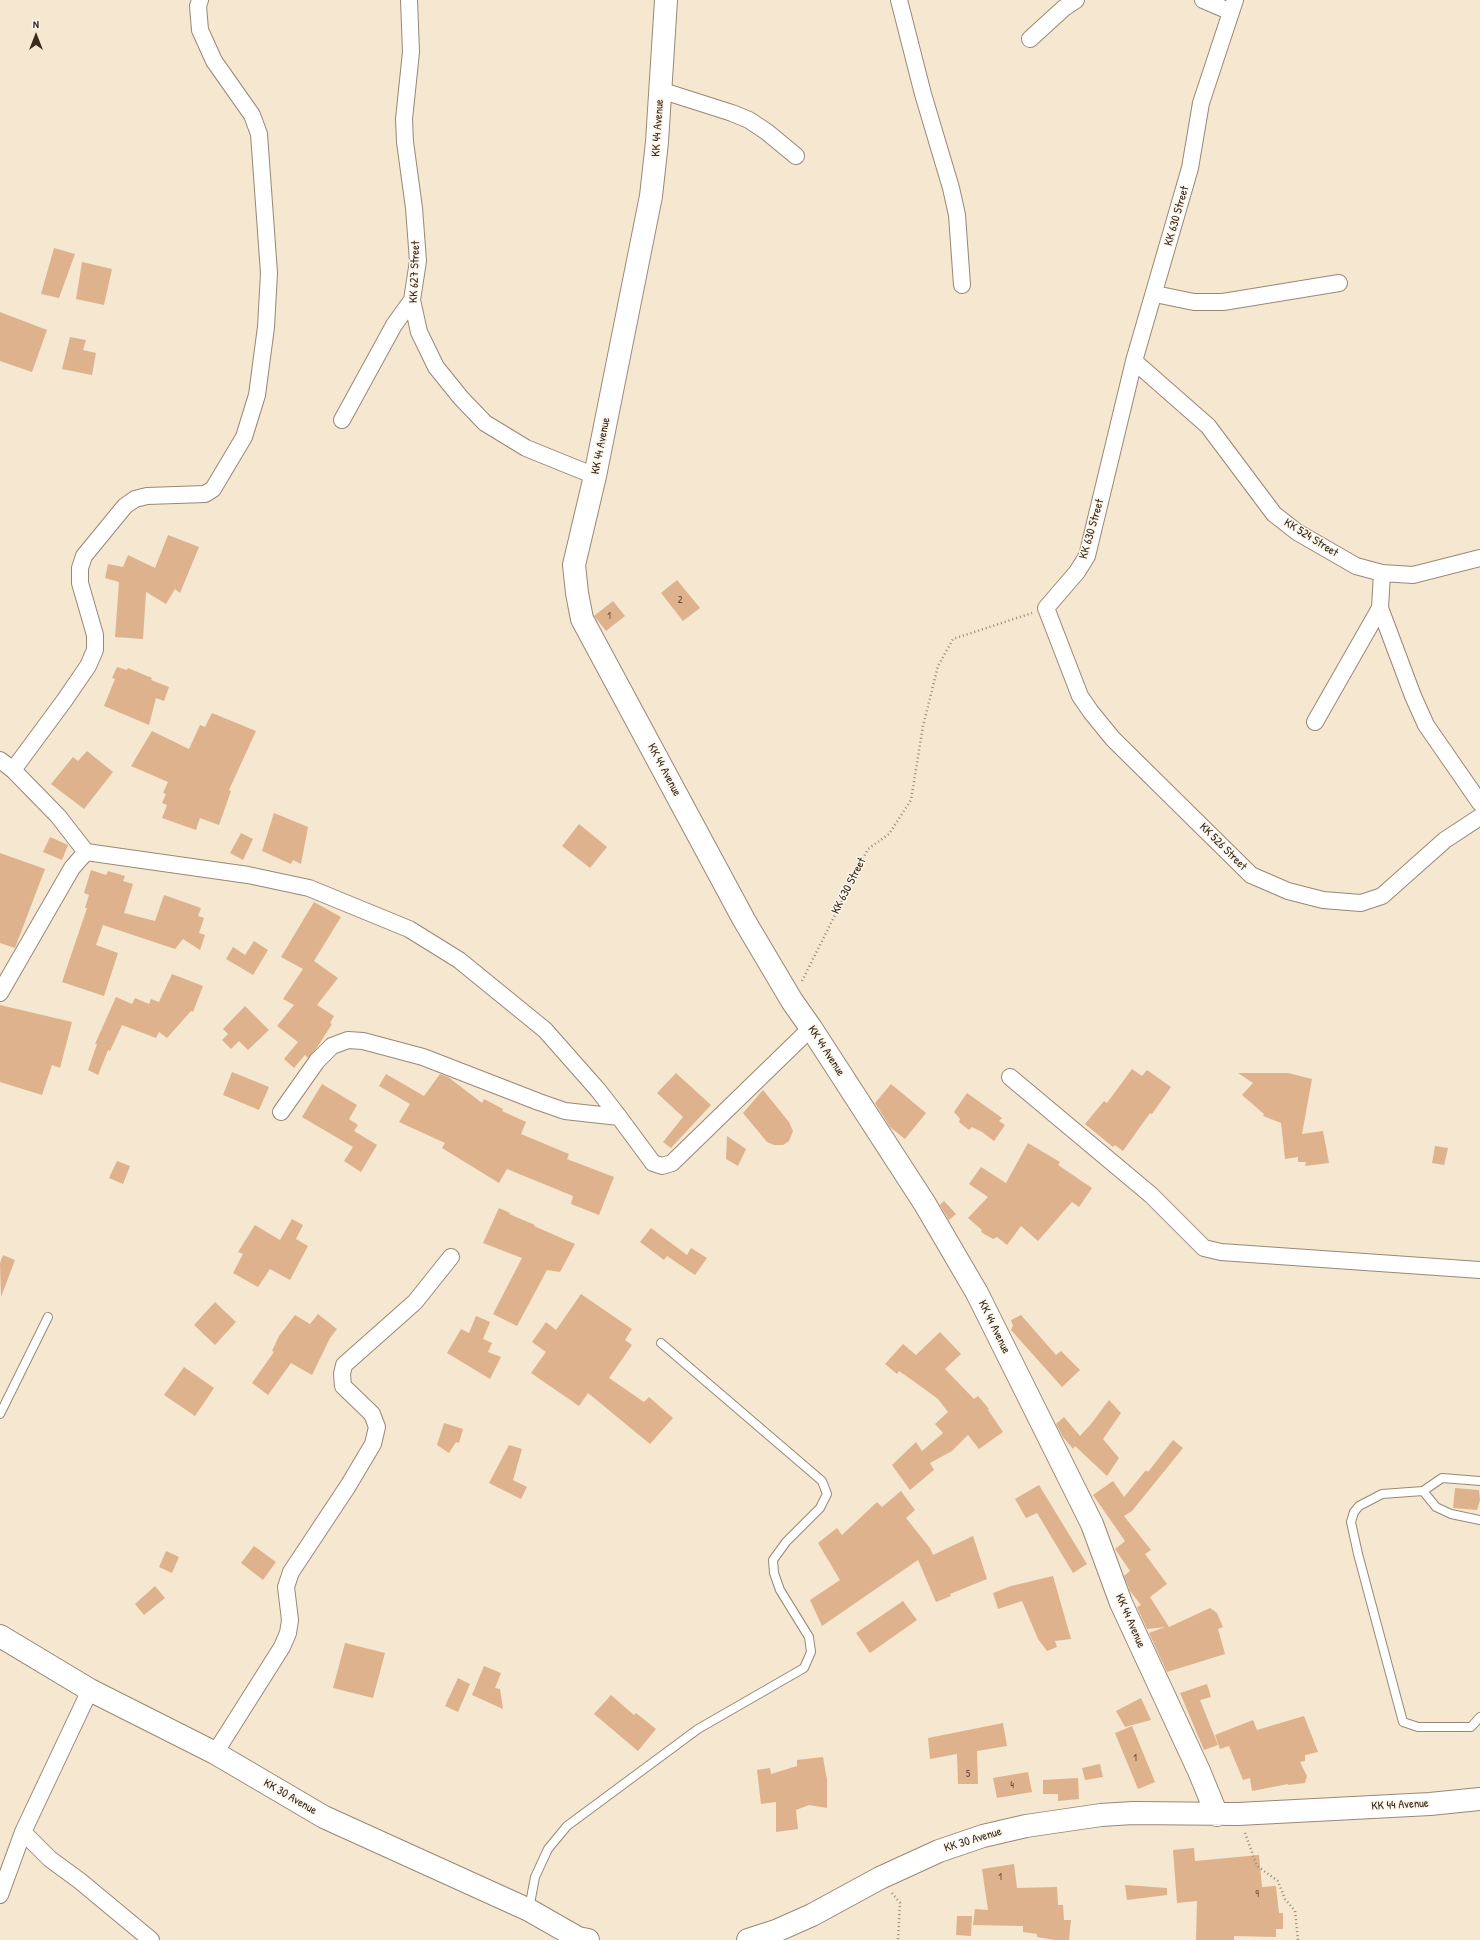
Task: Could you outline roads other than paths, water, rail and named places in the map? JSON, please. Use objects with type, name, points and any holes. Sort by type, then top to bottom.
[{"type":"main road","name":"KK 44 Avenue","points":[[666,0],[651,196],[595,476],[574,565],[582,619],[741,913],[792,1001],[925,1204],[977,1293],[1092,1524],[1121,1603],[1199,1771],[1227,1814],[1430,1804],[1480,1799]]},
{"type":"main road","name":"KK 30 Avenue","points":[[0,1636],[90,1690],[215,1754],[324,1816],[529,1910],[578,1938],[588,1940]]},
{"type":"main road","name":"KK 30 Avenue","points":[[748,1940],[776,1931],[812,1915],[880,1878],[939,1851],[983,1836],[1026,1826],[1101,1815],[1133,1813],[1227,1814]]},
{"type":"street","points":[[13,770],[68,695],[88,666],[96,650],[96,635],[80,583],[80,568],[84,556],[125,506],[135,499],[147,496],[205,494],[213,489],[244,437],[257,395],[266,327],[269,273],[259,134],[252,115],[214,61],[200,30],[198,6],[200,0]]},
{"type":"street","name":"KK 627 Street","points":[[409,0],[411,52],[404,119],[405,142],[414,208],[418,261],[412,300],[419,332],[436,367],[460,398],[485,423],[526,448],[595,476]]},
{"type":"street","points":[[899,0],[923,94],[951,188],[957,215],[962,286]]},
{"type":"street","points":[[1030,39],[1064,8],[1076,0]]},
{"type":"street","points":[[1202,0],[1233,6]]},
{"type":"street","name":"KK 630 Street","points":[[1046,608],[1077,572],[1087,556],[1134,361],[1155,294],[1190,168],[1201,103],[1233,6]]},
{"type":"street","points":[[660,90],[732,113],[749,120],[767,132],[796,156]]},
{"type":"street","points":[[1155,294],[1194,302],[1223,302],[1339,283]]},
{"type":"street","points":[[342,420],[394,324],[412,300]]},
{"type":"street","name":"KK 524 Street","points":[[1134,361],[1208,426],[1274,514],[1297,532],[1356,566],[1382,573],[1413,574],[1480,558]]},
{"type":"street","points":[[1382,573],[1380,608],[1413,696],[1426,725],[1480,803]]},
{"type":"street","name":"KK 526 Street","points":[[1046,608],[1080,696],[1091,712],[1113,739],[1251,875],[1288,891],[1323,900],[1361,903],[1382,896],[1445,840],[1480,817]]},
{"type":"street","points":[[1315,722],[1380,608]]},
{"type":"street","points":[[0,760],[13,770],[58,816],[86,852],[248,875],[309,888],[409,929],[459,960],[545,1030],[598,1090],[653,1163],[662,1166],[672,1163],[811,1028]]},
{"type":"street","points":[[0,993],[72,868],[86,852]]},
{"type":"street","points":[[281,1112],[317,1061],[332,1046],[348,1040],[363,1041],[423,1057],[565,1111],[619,1118]]},
{"type":"street","points":[[1010,1077],[1157,1200],[1204,1248],[1221,1252],[1480,1270]]},
{"type":"street","points":[[215,1754],[282,1647],[288,1633],[290,1620],[286,1587],[291,1572],[348,1486],[373,1444],[377,1427],[372,1414],[343,1386],[342,1374],[344,1365],[415,1302],[451,1257]]},
{"type":"street","points":[[0,1895],[23,1832],[90,1690]]},
{"type":"street","points":[[23,1832],[50,1859],[80,1881],[151,1940]]},
{"type":"lane","points":[[0,1414],[48,1317]]},
{"type":"lane","points":[[529,1910],[535,1877],[538,1870],[548,1849],[567,1826],[698,1729],[804,1668],[811,1652],[809,1637],[780,1590],[774,1573],[773,1560],[786,1542],[820,1508],[827,1494],[822,1481],[661,1343]]},
{"type":"lane","points":[[1480,1481],[1442,1478],[1423,1490],[1382,1494],[1359,1506],[1354,1512],[1351,1522],[1358,1554],[1403,1722],[1418,1727],[1471,1727],[1480,1717]]},
{"type":"lane","points":[[1423,1490],[1436,1507],[1451,1514],[1480,1520]]}]
